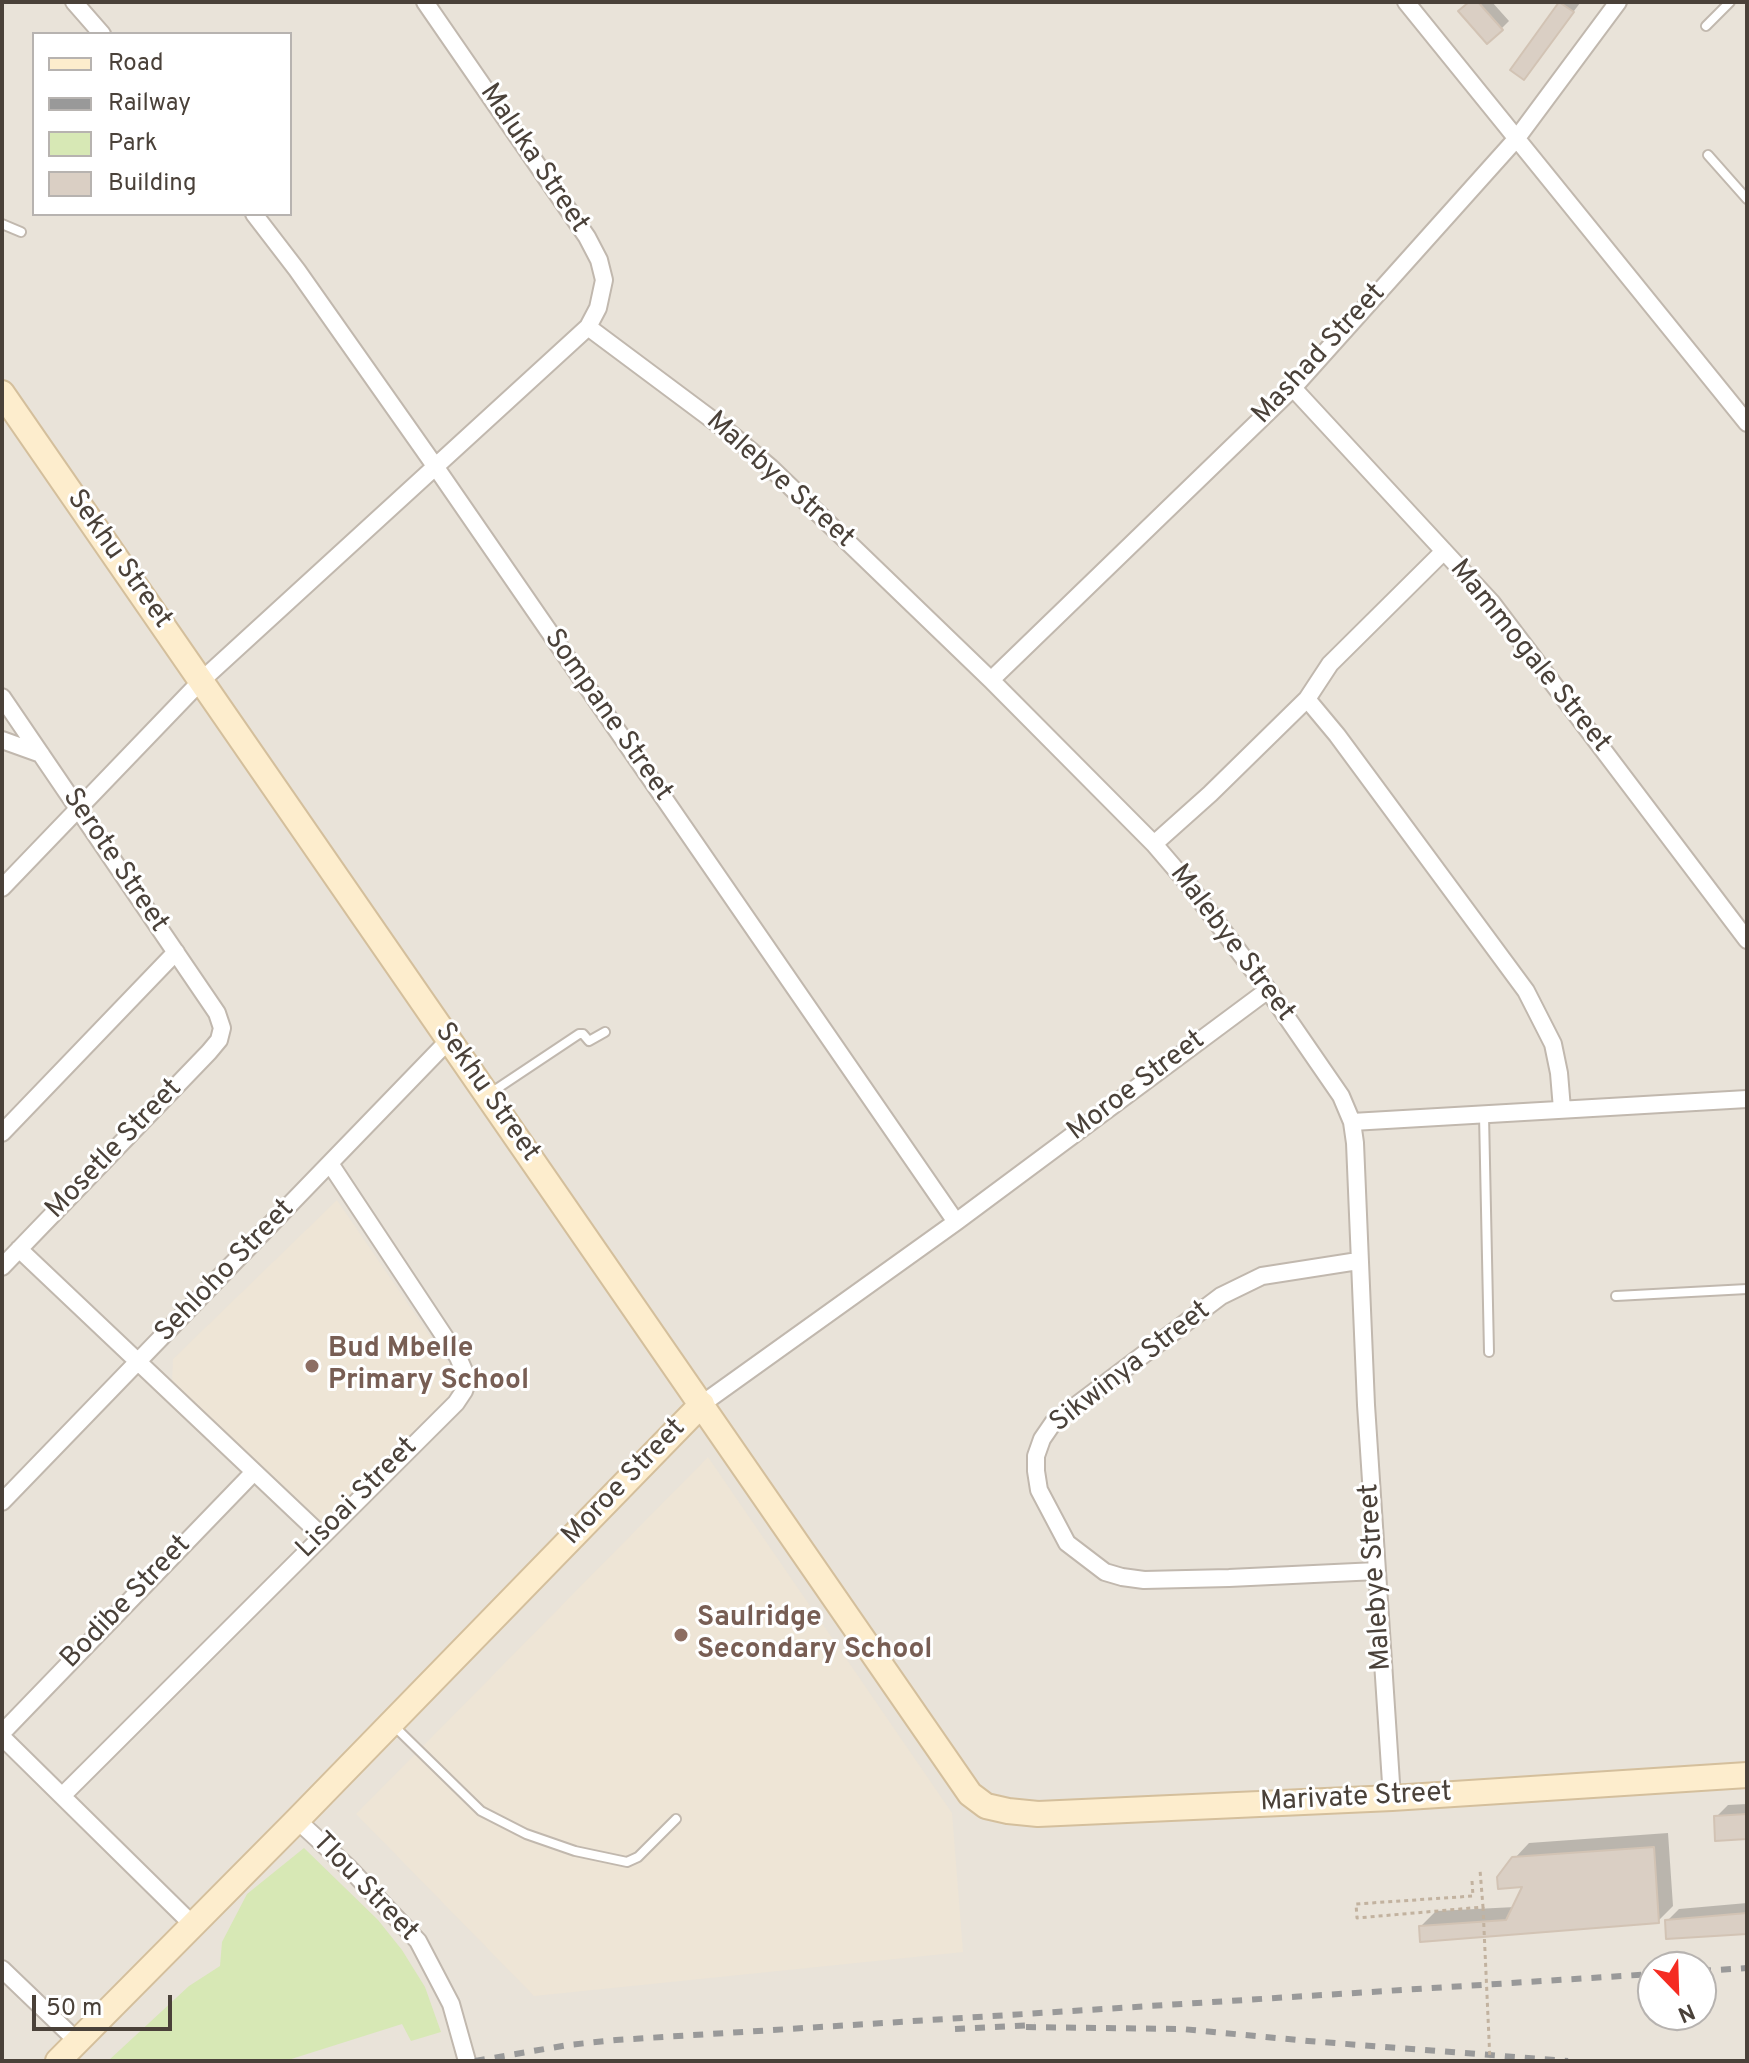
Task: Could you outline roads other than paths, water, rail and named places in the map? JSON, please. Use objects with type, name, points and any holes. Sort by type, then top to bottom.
[{"type":"street","points":[[74,2],[100,32]]},
{"type":"street","name":"Maluka Street","points":[[425,2],[587,237],[599,260],[604,280],[602,296],[588,327]]},
{"type":"street","points":[[1406,2],[1747,423]]},
{"type":"street","name":"Mashad Street","points":[[991,680],[1293,388],[1517,138],[1618,2]]},
{"type":"street","name":"Sompane Street","points":[[256,216],[435,466],[956,1222]]},
{"type":"street","points":[[2,888],[201,681],[588,327]]},
{"type":"street","name":"Malebye Street","points":[[588,327],[726,430],[771,468],[991,680],[1154,844],[1268,990],[1341,1096],[1352,1122],[1356,1167],[1358,1261],[1392,1798]]},
{"type":"street","name":"Mammogale Street","points":[[1293,388],[1492,603],[1747,940]]},
{"type":"street","name":"Sekhu Street","points":[[2,393],[970,1794]]},
{"type":"street","points":[[1154,844],[1307,699],[1330,664],[1444,551]]},
{"type":"street","name":"Serote Street","points":[[2,697],[217,1013],[222,1028]]},
{"type":"street","points":[[1307,699],[1337,735],[1526,991],[1553,1044],[1562,1109]]},
{"type":"street","points":[[2,740],[41,754]]},
{"type":"street","points":[[2,1133],[176,952]]},
{"type":"street","name":"Moroe Street","points":[[58,2061],[702,1404],[956,1222],[1268,990]]},
{"type":"street","name":"Mosetle Street","points":[[2,1267],[209,1052],[219,1040],[222,1028]]},
{"type":"street","name":"Sehloho Street","points":[[2,1502],[449,1040]]},
{"type":"street","points":[[1352,1122],[1747,1099]]},
{"type":"street","name":"Lisoai Street","points":[[62,1796],[456,1403],[464,1391],[468,1380],[465,1369],[451,1344],[331,1165]]},
{"type":"street","points":[[19,1249],[321,1535]]},
{"type":"street","name":"Sikwinya Street","points":[[1358,1261],[1262,1276],[1221,1296],[1053,1423],[1042,1439],[1036,1456],[1036,1471],[1039,1490],[1067,1543],[1085,1560],[1105,1572],[1122,1577],[1144,1580],[1215,1579],[1377,1571]]},
{"type":"street","name":"Bodibe Street","points":[[2,1735],[253,1473]]},
{"type":"street","points":[[2,1735],[193,1925]]},
{"type":"street","name":"Marivate Street","points":[[970,1794],[986,1806],[1038,1814],[1392,1798],[1747,1775]]},
{"type":"street","name":"Tlou Street","points":[[297,1820],[349,1868],[418,1941],[451,2004],[465,2054]]},
{"type":"street","points":[[2,1969],[77,2041]]},
{"type":"lane","points":[[1706,26],[1730,2]]},
{"type":"lane","points":[[1708,155],[1747,199]]},
{"type":"lane","points":[[2,224],[21,232]]},
{"type":"lane","points":[[487,1095],[579,1034],[589,1041],[605,1032]]},
{"type":"lane","points":[[1484,1114],[1489,1352]]},
{"type":"lane","points":[[1616,1296],[1747,1289]]},
{"type":"lane","points":[[391,1723],[481,1811],[526,1834],[575,1851],[627,1862],[638,1857],[676,1819]]},
{"type":"railway","points":[[1717,1970],[1747,1968]]},
{"type":"railway","points":[[475,2061],[616,2040],[1637,1975]]},
{"type":"railway","points":[[955,2029],[1035,2025]]},
{"type":"railway","points":[[1026,2027],[1182,2029],[1568,2061]]},
{"type":"place","name":"Bud Mbelle Primary School","points":[[312,1366]]},
{"type":"place","name":"Saulridge Secondary School","points":[[681,1635]]}]
